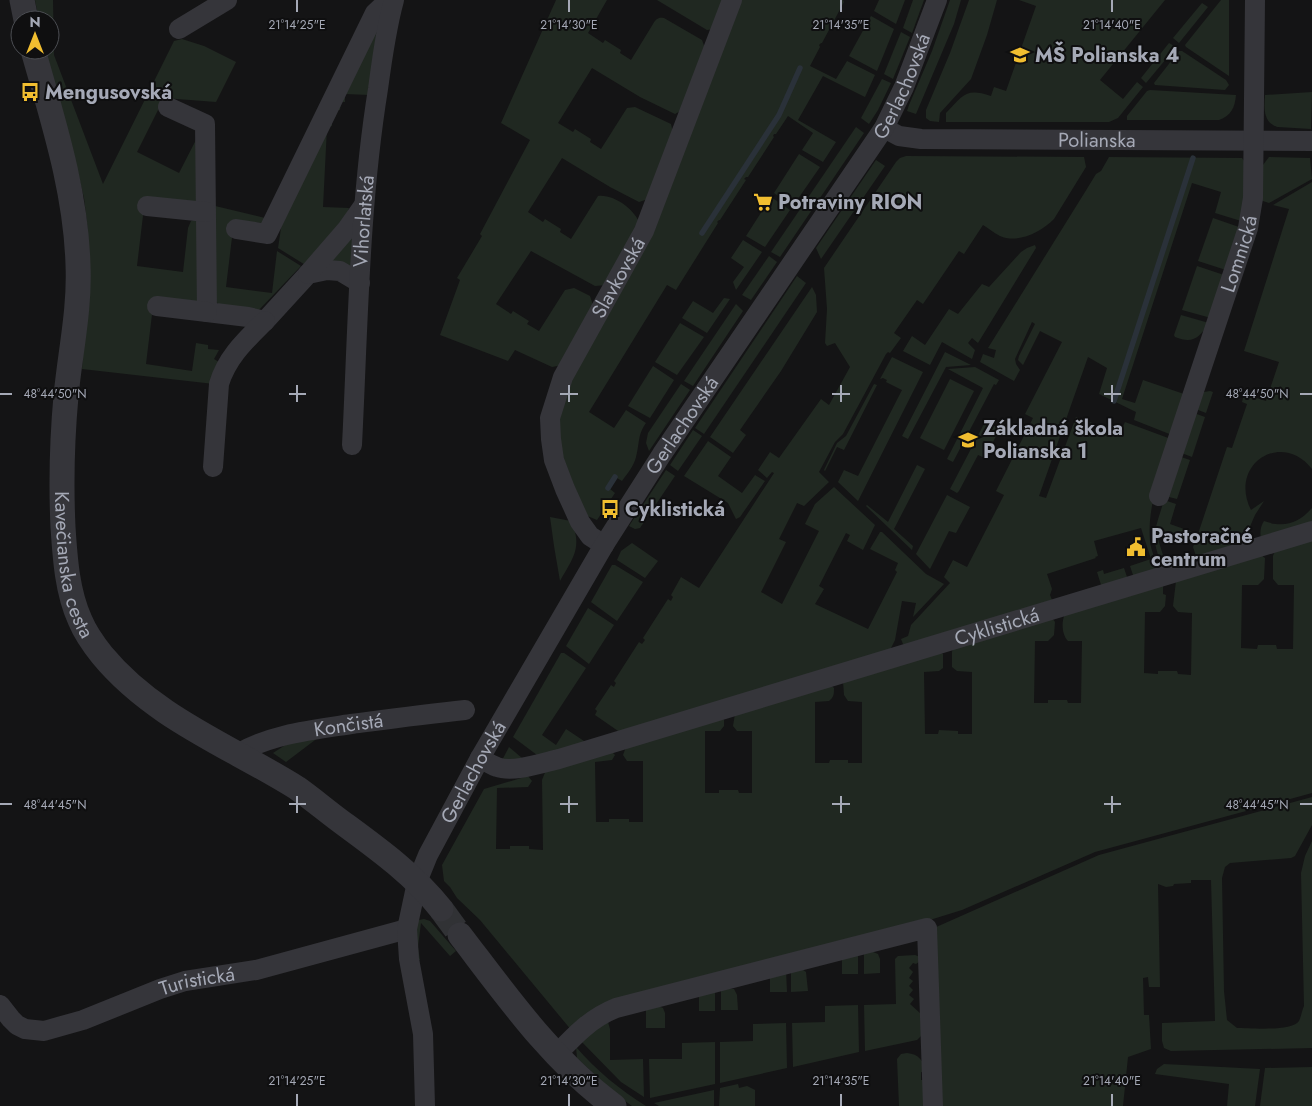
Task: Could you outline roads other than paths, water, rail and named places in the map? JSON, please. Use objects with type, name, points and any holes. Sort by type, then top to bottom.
[{"type":"street","points":[[179,29],[227,0]]},
{"type":"street","points":[[236,229],[267,234],[375,13],[390,0]]},
{"type":"street","name":"Vihorlatská","points":[[352,445],[364,205],[373,122],[388,24],[394,0]]},
{"type":"street","name":"Slavkovská","points":[[604,545],[590,536],[580,522],[565,489],[554,460],[550,418],[563,377],[644,231],[732,0]]},
{"type":"street","name":"Gerlachovská","points":[[417,882],[428,855],[480,758],[604,545],[662,454],[884,128],[904,86],[937,0]]},
{"type":"street","name":"Lomnická","points":[[1159,496],[1248,228],[1253,198],[1255,0]]},
{"type":"street","name":"Kavečianska cesta","points":[[35,60],[71,192],[77,230],[79,269],[66,395],[62,498],[66,563],[73,599],[80,620],[103,656],[125,678],[169,714],[297,789],[393,860],[442,909]]},
{"type":"street","points":[[168,107],[205,124],[207,312]]},
{"type":"street","name":"Polianska","points":[[884,128],[899,136],[921,140],[1312,141]]},
{"type":"street","points":[[213,467],[219,384],[233,355],[308,274],[347,229],[364,205]]},
{"type":"street","points":[[147,206],[206,212]]},
{"type":"street","points":[[308,274],[327,270],[340,271],[360,283]]},
{"type":"street","points":[[157,306],[248,317],[265,321]]},
{"type":"street","name":"Cyklistická","points":[[480,758],[504,769],[519,768],[559,759],[1312,531]]},
{"type":"street","name":"Končistá","points":[[237,754],[255,744],[304,731],[464,710]]},
{"type":"street","points":[[417,882],[407,929],[409,959],[423,1034],[424,1106]]},
{"type":"street","points":[[557,1054],[590,1021],[599,1015],[618,1008],[927,928],[933,1106]]},
{"type":"street","name":"Turistická","points":[[0,1005],[10,1020],[25,1029],[44,1031],[83,1020],[185,981],[256,970],[407,929]]},
{"type":"street","points":[[460,935],[533,1028],[591,1089],[614,1106]]},
{"type":"waterway","points":[[702,233],[779,115],[800,68]]},
{"type":"waterway","points":[[1114,401],[1193,158]]},
{"type":"waterway","points":[[608,488],[615,477]]},
{"type":"tunnel","points":[[441,909],[460,935]]},
{"type":"place","name":"MŠ Polianska 4","points":[[1020,55]]},
{"type":"place","name":"Mengusovská","points":[[30,92]]},
{"type":"place","name":"Potraviny RION","points":[[763,202]]},
{"type":"place","name":"Základná škola Polianska 1","points":[[968,440]]},
{"type":"place","name":"Cyklistická","points":[[610,509]]},
{"type":"place","name":"Pastoračné centrum","points":[[1136,547]]}]
